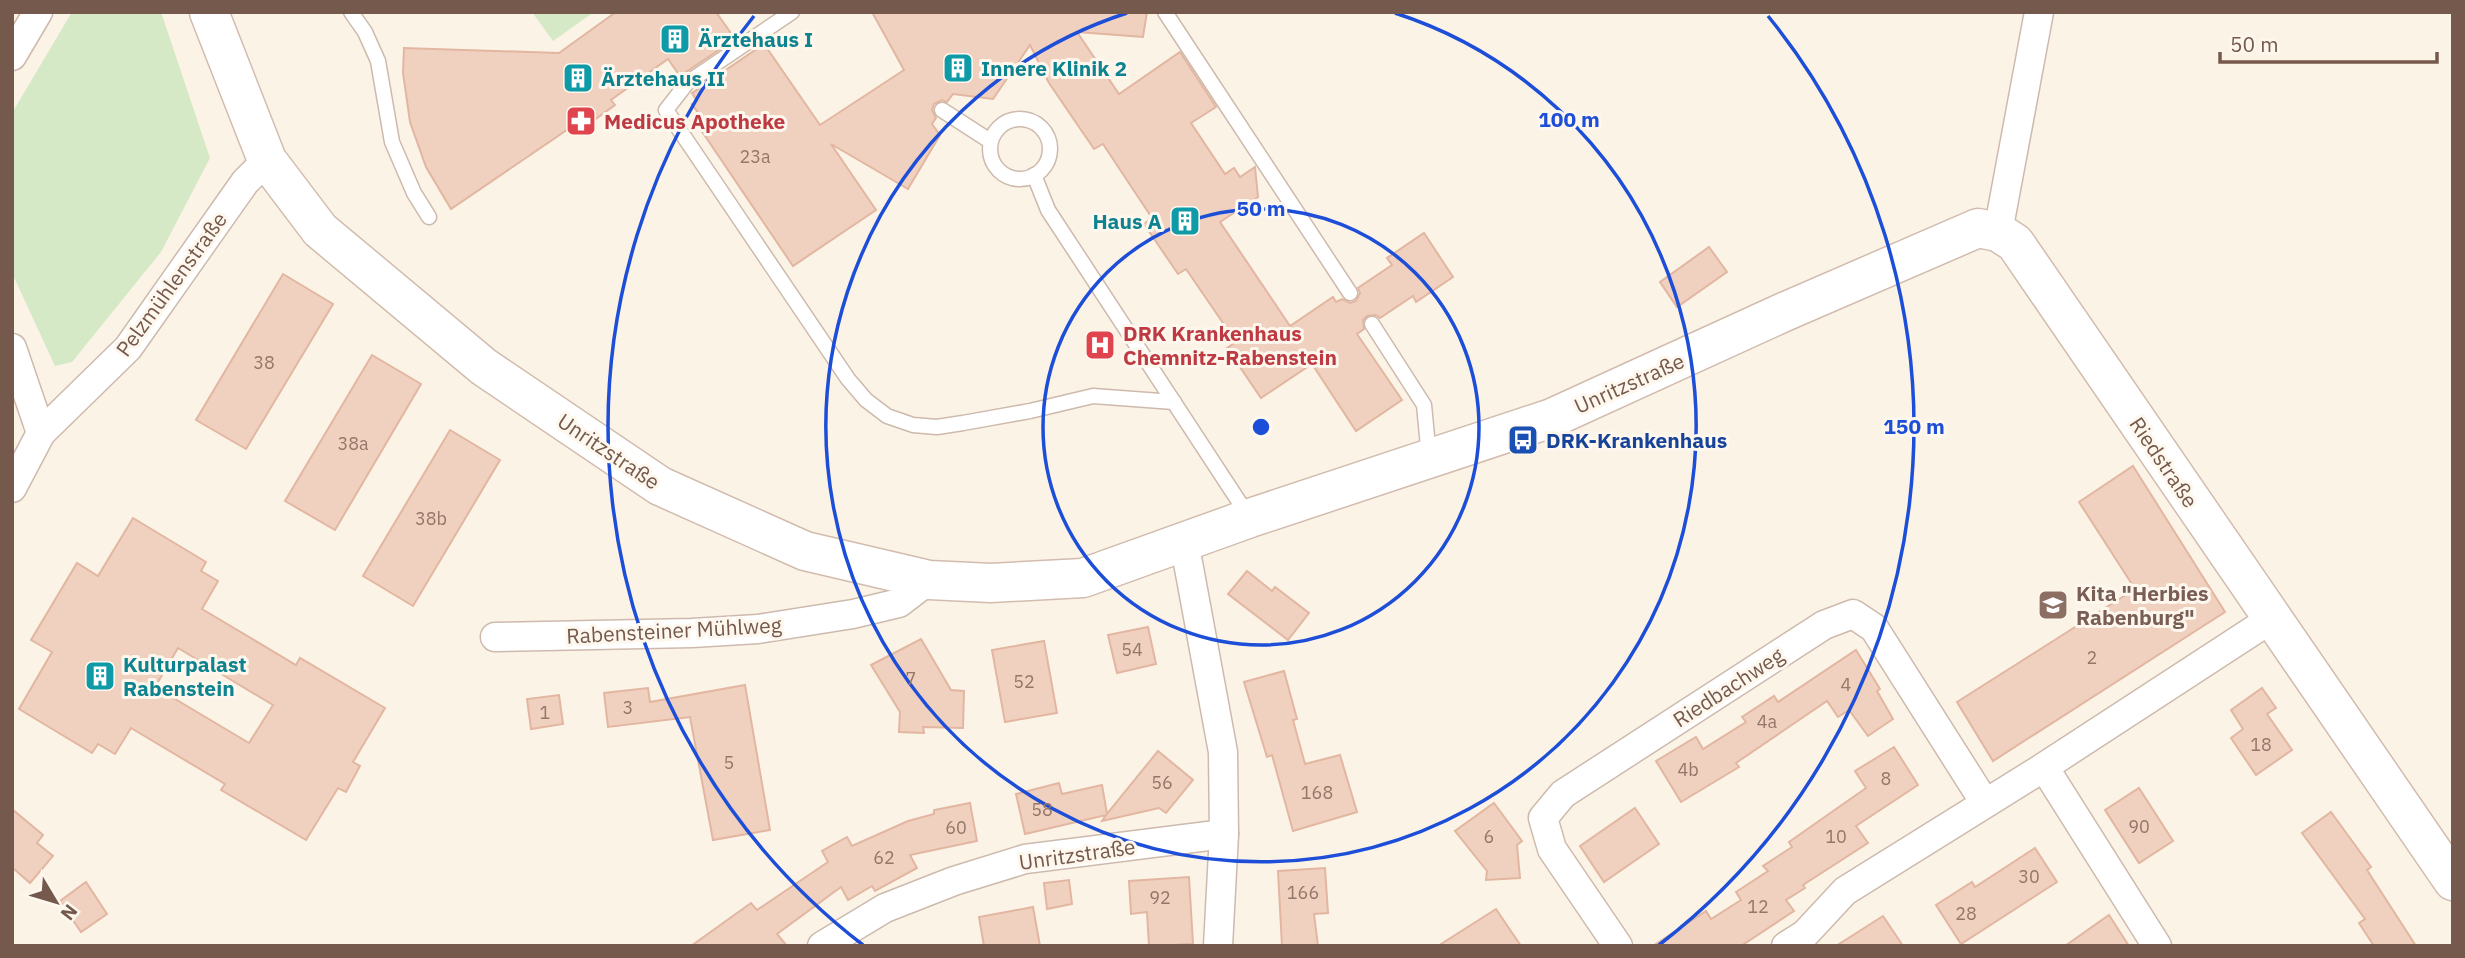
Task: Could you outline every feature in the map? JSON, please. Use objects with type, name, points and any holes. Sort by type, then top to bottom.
[{"type":"street","points":[[12,56],[38,12]]},
{"type":"street","name":"Unritzstraße","points":[[209,12],[267,160],[320,230],[484,367],[660,486],[805,551],[929,580],[991,583],[1083,578],[1250,518],[1552,418],[1784,312],[1978,228],[1998,232]]},
{"type":"street","points":[[1998,232],[2039,12]]},
{"type":"street","name":"Pelzmühlenstraße","points":[[12,488],[41,433],[128,348],[245,182],[267,160]]},
{"type":"street","name":"Riedstraße","points":[[1998,232],[2015,243],[2453,881]]},
{"type":"street","points":[[12,348],[41,433]]},
{"type":"street","points":[[1184,541],[1223,752],[1224,834],[1218,946]]},
{"type":"street","name":"Rabensteiner Mühlweg","points":[[495,637],[758,629],[853,614],[899,603],[929,580]]},
{"type":"street","name":"Riedbachweg","points":[[1618,946],[1552,849],[1543,818],[1563,794],[1824,625],[1853,614],[1874,628],[1985,803]]},
{"type":"street","points":[[1801,942],[1845,891],[2044,767],[2271,619]]},
{"type":"street","points":[[2044,767],[2157,946]]},
{"type":"street","name":"Unritzstraße","points":[[822,946],[886,908],[954,881],[1025,859],[1224,834]]},
{"type":"lane","points":[[351,12],[365,32],[378,61],[392,142],[414,193],[429,217]]},
{"type":"lane","points":[[793,12],[687,83],[666,110],[848,379],[866,400],[887,416],[913,425],[937,427],[1030,411],[1093,396],[1174,402]]},
{"type":"lane","points":[[1165,12],[1350,293]]},
{"type":"lane","points":[[942,110],[990,141]]},
{"type":"lane","points":[[1008,120],[1029,120],[1040,126],[1046,135],[1050,146],[1049,157],[1043,169],[1034,175],[1021,179],[1011,178],[999,172],[993,163],[989,152],[990,141],[996,129],[1008,120]]},
{"type":"lane","points":[[1034,175],[1048,211],[1250,518]]},
{"type":"lane","points":[[1371,324],[1424,405],[1429,459]]},
{"type":"green space","points":[[72,12],[161,12],[210,158],[161,252],[72,362],[55,366],[12,273],[12,113]]},
{"type":"green space","points":[[532,12],[594,12],[553,41]]},
{"type":"building","points":[[616,12],[716,12],[735,39],[680,76],[668,59],[611,100],[615,105],[590,123],[586,117],[451,209],[426,167],[410,122],[403,73],[404,48],[559,53]]},
{"type":"building","points":[[872,12],[1147,12],[1143,37],[1077,32],[1119,94],[1180,52],[1216,107],[1191,123],[1225,174],[1234,168],[1240,177],[1255,167],[1258,197],[1220,222],[1290,326],[1333,297],[1336,302],[1342,299],[1350,303],[1356,301],[1360,293],[1358,288],[1392,265],[1387,258],[1424,233],[1453,277],[1416,302],[1413,296],[1380,318],[1376,315],[1367,316],[1363,320],[1364,329],[1357,334],[1402,400],[1356,431],[1312,364],[1261,398],[1227,348],[1236,342],[1186,269],[1178,274],[1144,224],[1152,218],[1103,144],[1094,149],[1049,83],[1030,45],[993,99],[953,94],[947,102],[942,100],[934,104],[932,110],[936,118],[932,124],[940,135],[908,189],[831,144],[876,210],[793,266],[701,130],[707,126],[692,104],[697,101],[692,93],[764,44],[820,125],[904,70]]},
{"type":"building","points":[[1709,247],[1727,272],[1677,307],[1660,282]]},
{"type":"building","points":[[283,274],[333,304],[246,449],[196,420]]},
{"type":"building","points":[[372,355],[421,384],[335,530],[285,501]]},
{"type":"building","points":[[450,430],[500,460],[413,606],[363,576]]},
{"type":"building","points":[[2133,466],[2225,612],[1993,761],[1957,702],[2135,589],[2079,502]]},
{"type":"building","name":"Kulturpalast Rabenstein","points":[[133,518],[206,562],[201,571],[218,581],[202,609],[296,665],[300,658],[385,708],[353,762],[360,766],[346,792],[338,788],[306,840],[221,790],[225,784],[131,728],[115,754],[98,744],[92,753],[19,709],[52,652],[31,640],[77,563],[98,576]],"holes":[[[178,648],[273,705],[249,743],[155,687]]]},
{"type":"building","points":[[1247,571],[1272,591],[1275,587],[1309,613],[1288,640],[1228,594]]},
{"type":"building","points":[[1148,627],[1156,664],[1117,673],[1108,635]]},
{"type":"building","points":[[921,639],[951,690],[964,691],[963,728],[923,727],[924,733],[899,732],[900,712],[871,665]]},
{"type":"building","points":[[1044,641],[1057,713],[1005,722],[992,650]]},
{"type":"building","points":[[1856,650],[1880,689],[1877,691],[1893,719],[1868,736],[1849,710],[1838,717],[1827,701],[1736,763],[1739,767],[1681,802],[1656,761],[1696,737],[1703,749],[1746,722],[1742,717],[1774,696],[1778,702]]},
{"type":"building","points":[[1284,671],[1297,719],[1293,720],[1305,764],[1340,755],[1357,812],[1293,831],[1272,755],[1267,757],[1244,682]]},
{"type":"building","points":[[745,685],[770,830],[713,840],[690,717],[608,727],[604,693],[648,688],[650,702]]},
{"type":"building","points":[[2262,688],[2276,708],[2267,714],[2292,750],[2256,775],[2231,738],[2243,729],[2231,710]]},
{"type":"building","points":[[559,695],[563,724],[531,729],[527,699]]},
{"type":"building","points":[[1894,747],[1918,785],[1856,826],[1868,843],[1803,885],[1805,888],[1786,900],[1794,911],[1741,946],[1653,946],[1706,911],[1711,919],[1741,900],[1736,892],[1768,871],[1763,866],[1792,847],[1789,842],[1866,788],[1855,771]]},
{"type":"building","points":[[1158,751],[1193,780],[1166,813],[1159,808],[1102,821],[1106,815],[1025,834],[1016,794],[1059,783],[1062,794],[1102,785],[1107,814]]},
{"type":"building","points":[[2139,788],[2173,841],[2139,863],[2105,810]]},
{"type":"building","points":[[970,803],[977,841],[910,855],[917,868],[875,891],[872,886],[848,900],[841,887],[777,934],[787,946],[691,946],[751,903],[757,910],[828,862],[822,851],[847,837],[852,846],[908,821],[934,814],[934,810]]},
{"type":"building","points":[[1494,803],[1522,841],[1517,845],[1520,878],[1486,880],[1487,871],[1455,831]]},
{"type":"building","points":[[1635,808],[1659,844],[1604,882],[1580,846]]},
{"type":"building","points":[[12,809],[43,835],[37,843],[53,856],[30,883],[14,869],[12,871]]},
{"type":"building","points":[[2331,812],[2371,867],[2367,870],[2416,946],[2374,946],[2359,923],[2365,919],[2302,833]]},
{"type":"building","points":[[2035,848],[2057,882],[1961,944],[1936,905],[1972,882],[1975,887]]},
{"type":"building","points":[[1325,868],[1328,913],[1314,914],[1318,946],[1282,946],[1278,871]]},
{"type":"building","points":[[1189,877],[1193,944],[1149,946],[1147,912],[1131,914],[1129,881]]},
{"type":"building","points":[[1069,880],[1072,904],[1047,909],[1044,883]]},
{"type":"building","points":[[86,882],[107,914],[81,932],[60,901]]},
{"type":"building","points":[[1033,907],[1040,946],[984,946],[979,917]]},
{"type":"building","points":[[1496,909],[1521,946],[1438,946]]},
{"type":"building","points":[[2109,915],[2129,946],[2065,946]]},
{"type":"building","points":[[1883,916],[1903,946],[1836,946]]},
{"type":"place","name":"Ärztehaus I","points":[[675,39]]},
{"type":"place","name":"Innere Klinik 2","points":[[958,68]]},
{"type":"place","name":"Ärztehaus II","points":[[578,78]]},
{"type":"place","name":"Medicus Apotheke","points":[[581,121]]},
{"type":"place","name":"Haus A","points":[[1185,221]]},
{"type":"place","name":"DRK Krankenhaus Chemnitz-Rabenstein","points":[[1100,345]]},
{"type":"place","name":"DRK-Krankenhaus","points":[[1523,440]]},
{"type":"place","name":"Kita \"Herbies Rabenburg\"","points":[[2053,605]]},
{"type":"place","name":"Kulturpalast Rabenstein","points":[[100,676]]}]
